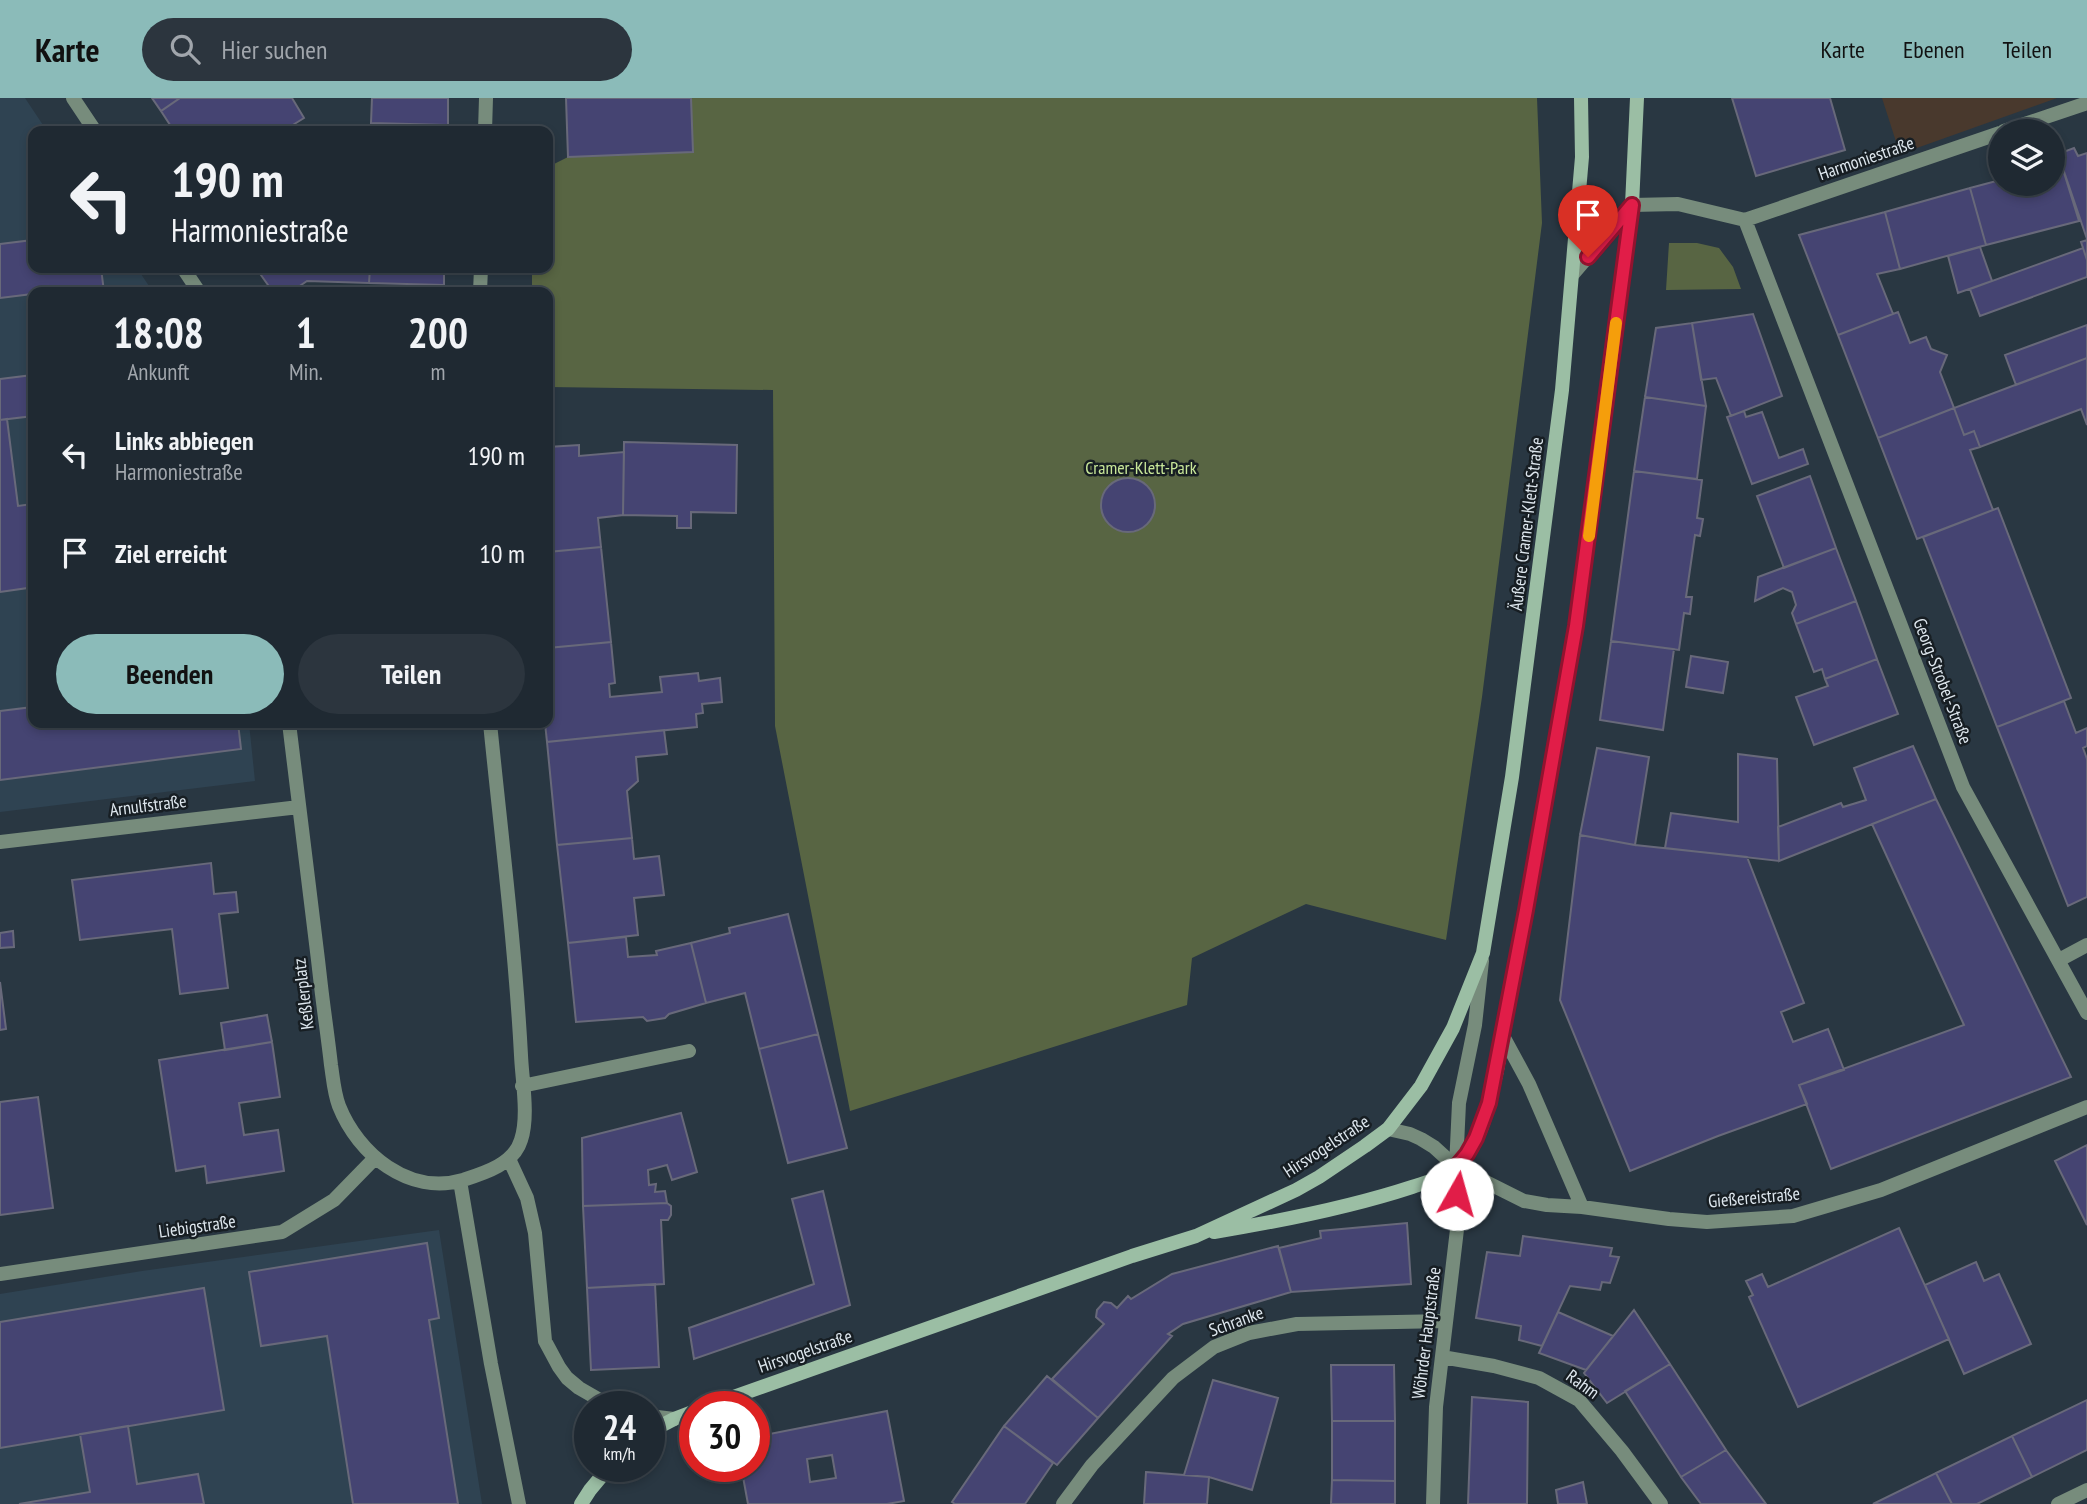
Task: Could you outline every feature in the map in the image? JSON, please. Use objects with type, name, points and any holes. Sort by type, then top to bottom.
[{"type":"main road","name":"Äußere Cramer-Klett-Straße","points":[[1388,1129],[1421,1086],[1453,1028],[1483,953],[1507,809],[1562,390],[1581,157],[1581,98]]},
{"type":"main road","points":[[1456,1167],[1467,1154],[1483,1121],[1492,1092],[1576,626],[1632,205],[1637,98]]},
{"type":"main road","name":"Hirsvogelstraße","points":[[1196,1236],[1319,1177],[1388,1129]]},
{"type":"main road","name":"Hirsvogelstraße","points":[[750,1391],[1132,1256],[1196,1236],[1279,1221],[1392,1193],[1442,1176],[1456,1167]]},
{"type":"main road","points":[[665,1424],[679,1417]]},
{"type":"main road","points":[[581,1504],[597,1482]]},
{"type":"street","points":[[73,98],[92,126]]},
{"type":"street","points":[[485,126],[486,98]]},
{"type":"street","name":"Harmoniestraße","points":[[2040,119],[2087,103]]},
{"type":"street","name":"Harmoniestraße","points":[[1745,220],[1988,137]]},
{"type":"street","points":[[1573,274],[1632,205],[1678,204],[1745,220]]},
{"type":"street","name":"Georg-Strobel-Straße","points":[[1745,220],[1963,787],[2087,1013]]},
{"type":"street","name":"Keßlerplatz","points":[[290,728],[338,1105],[355,1137],[374,1159],[399,1174],[423,1181],[460,1181],[488,1172],[509,1159]]},
{"type":"street","points":[[491,728],[518,1000],[524,1117],[521,1141],[509,1159],[527,1198],[535,1233],[545,1341],[567,1378],[584,1391]]},
{"type":"street","name":"Arnulfstraße","points":[[0,842],[299,807]]},
{"type":"street","points":[[2059,960],[2087,945]]},
{"type":"street","name":"Äußere Cramer-Klett-Straße","points":[[1456,1167],[1460,1103],[1475,1025],[1483,953]]},
{"type":"street","points":[[1503,1035],[1529,1084],[1582,1207]]},
{"type":"street","points":[[522,1086],[689,1051]]},
{"type":"street","name":"Gießereistraße","points":[[1456,1167],[1524,1200],[1547,1205],[1707,1222],[1793,1216],[1881,1190],[2087,1107]]},
{"type":"street","name":"Hirsvogelstraße","points":[[1388,1129],[1421,1139],[1456,1167]]},
{"type":"street","name":"Liebigstraße","points":[[0,1274],[282,1232],[334,1200],[374,1159]]},
{"type":"street","name":"Wöhrder Hauptstraße","points":[[1433,1504],[1436,1407],[1458,1221],[1456,1167]]},
{"type":"street","points":[[460,1181],[491,1364],[519,1504]]},
{"type":"street","name":"Schranke","points":[[1063,1504],[1091,1465],[1173,1378],[1214,1347],[1249,1333],[1297,1324],[1446,1321]]},
{"type":"street","name":"Rahm","points":[[1442,1357],[1494,1366],[1539,1378],[1579,1400],[1615,1442],[1661,1504]]},
{"type":"street","points":[[665,1418],[674,1419]]},
{"type":"street","points":[[2058,1504],[2087,1490]]},
{"type":"shaded area","points":[[0,98],[25,98],[44,126],[28,126],[28,273],[140,273],[150,287],[28,287],[28,728],[250,728],[255,781],[0,812]]},
{"type":"shaded area","points":[[1882,98],[2057,98],[1998,119],[1988,119],[1988,123],[1900,154]]},
{"type":"shaded area","points":[[439,1230],[482,1504],[0,1504],[0,1294],[142,1271]]},
{"type":"green space","name":"Cramer-Klett-Park","points":[[691,98],[1537,98],[1542,223],[1482,697],[1446,940],[1306,904],[1192,958],[1187,1005],[850,1111],[775,726],[773,390],[553,387],[553,287],[532,287],[532,273],[553,273],[553,164],[568,157],[693,152]]},
{"type":"green space","points":[[1669,243],[1697,243],[1719,248],[1733,267],[1741,289],[1666,290]]},
{"type":"building","points":[[152,98],[180,98],[161,111]]},
{"type":"building","points":[[180,98],[292,98],[304,118],[291,126],[171,126],[161,111]]},
{"type":"building","points":[[372,98],[448,98],[448,125],[371,123]]},
{"type":"building","points":[[566,98],[691,98],[693,152],[568,157]]},
{"type":"building","points":[[1732,98],[1830,98],[1845,150],[1756,176]]},
{"type":"building","points":[[391,124],[448,125],[448,126]]},
{"type":"building","points":[[2074,148],[2078,156],[2087,153],[2087,239],[2065,175],[2065,151]]},
{"type":"building","points":[[2065,176],[2079,221],[1986,245],[1970,188],[1988,183],[1988,196],[2065,196]]},
{"type":"building","points":[[1970,188],[1986,245],[1900,269],[1885,212]]},
{"type":"building","points":[[1885,212],[1900,269],[1877,274],[1893,314],[1838,335],[1799,235]]},
{"type":"building","points":[[2087,240],[2087,260],[2081,242]]},
{"type":"building","points":[[28,241],[28,273],[102,273],[103,287],[28,287],[28,295],[0,298],[0,244]]},
{"type":"building","points":[[1980,247],[1992,281],[1958,293],[1948,256]]},
{"type":"building","points":[[2083,248],[2087,260],[2087,277],[1980,316],[1970,289]]},
{"type":"building","points":[[260,273],[370,273],[369,283],[307,281],[298,287],[269,287]]},
{"type":"building","points":[[370,273],[444,273],[444,285],[369,283]]},
{"type":"building","points":[[1898,312],[1910,343],[1926,337],[1931,349],[1947,355],[1940,372],[1954,408],[1878,438],[1838,335]]},
{"type":"building","points":[[1753,314],[1782,396],[1731,416],[1716,378],[1701,380],[1692,323]]},
{"type":"building","points":[[1692,323],[1706,406],[1645,397],[1656,328]]},
{"type":"building","points":[[2087,325],[2087,358],[2016,385],[2005,355]]},
{"type":"building","points":[[2087,358],[2087,425],[2081,409],[1980,447],[1974,431],[1964,435],[1954,408]]},
{"type":"building","points":[[28,376],[28,417],[0,420],[0,379]]},
{"type":"building","points":[[1645,397],[1706,406],[1697,479],[1634,471]]},
{"type":"building","points":[[1954,408],[1964,435],[1974,431],[1980,447],[1970,450],[1993,510],[1917,539],[1878,438]]},
{"type":"building","points":[[1744,411],[1746,417],[1762,412],[1779,458],[1803,449],[1808,464],[1752,484],[1727,417]]},
{"type":"building","points":[[7,419],[18,506],[28,505],[28,588],[0,592],[0,420]]},
{"type":"building","points":[[624,442],[737,445],[736,513],[691,512],[691,528],[677,528],[677,516],[623,515]]},
{"type":"building","points":[[579,445],[579,456],[624,452],[623,515],[598,518],[601,547],[553,552],[553,447]]},
{"type":"building","points":[[1634,471],[1702,480],[1697,518],[1703,519],[1700,536],[1695,535],[1686,597],[1692,597],[1690,614],[1684,613],[1679,650],[1611,641]]},
{"type":"building","points":[[1810,476],[1836,548],[1784,568],[1757,496]]},
{"type":"building","points":[[1128,478],[1147,486],[1155,505],[1147,524],[1128,532],[1109,524],[1101,505],[1109,486]]},
{"type":"building","points":[[1998,508],[2071,698],[1997,727],[1923,537]]},
{"type":"building","points":[[601,547],[611,642],[553,648],[553,552]]},
{"type":"building","points":[[1836,548],[1856,601],[1796,624],[1792,613],[1796,605],[1792,592],[1783,588],[1755,601],[1758,577]]},
{"type":"building","points":[[1856,601],[1877,659],[1825,679],[1822,669],[1814,672],[1796,624]]},
{"type":"building","points":[[1611,641],[1674,649],[1663,730],[1600,720]]},
{"type":"building","points":[[611,642],[615,683],[609,684],[610,697],[662,692],[660,677],[698,673],[699,681],[720,678],[722,702],[702,704],[703,713],[696,714],[697,727],[547,742],[546,728],[553,728],[553,648]]},
{"type":"building","points":[[1691,656],[1728,662],[1723,693],[1686,687]]},
{"type":"building","points":[[1877,659],[1898,714],[1814,745],[1796,697],[1828,686],[1825,679]]},
{"type":"building","points":[[2064,701],[2076,733],[2087,728],[2087,746],[2083,748],[2087,759],[2087,897],[2068,906],[1997,727]]},
{"type":"building","points":[[28,708],[28,728],[239,728],[241,749],[0,780],[0,711]]},
{"type":"building","points":[[664,730],[667,754],[636,757],[638,781],[627,791],[632,838],[557,845],[547,742]]},
{"type":"building","points":[[1913,746],[1936,799],[1779,861],[1778,827],[1841,803],[1843,807],[1866,800],[1854,768]]},
{"type":"building","points":[[1597,748],[1649,757],[1635,845],[1580,835]]},
{"type":"building","points":[[1738,754],[1777,759],[1779,861],[1665,848],[1671,813],[1738,822]]},
{"type":"building","points":[[1936,799],[2071,1077],[1831,1169],[1799,1085],[1964,1025],[1872,824]]},
{"type":"building","points":[[1580,835],[1635,845],[1747,857],[1804,1003],[1781,1012],[1793,1042],[1828,1029],[1844,1070],[1799,1085],[1807,1104],[1630,1171],[1560,1000]]},
{"type":"building","points":[[632,838],[634,859],[659,856],[664,895],[634,898],[638,935],[568,943],[557,845]]},
{"type":"building","points":[[211,863],[214,894],[236,892],[238,912],[219,914],[228,988],[180,994],[172,929],[80,940],[72,880]]},
{"type":"building","points":[[788,914],[818,1034],[759,1049],[745,993],[706,1003],[691,943],[730,933],[729,928]]},
{"type":"building","points":[[13,931],[14,947],[0,948],[0,933]]},
{"type":"building","points":[[626,937],[628,957],[657,955],[656,951],[691,943],[706,1003],[669,1014],[665,1018],[647,1021],[643,1017],[576,1022],[568,943]]},
{"type":"building","points":[[0,982],[6,1029],[0,1030]]},
{"type":"building","points":[[267,1015],[272,1042],[225,1050],[221,1023]]},
{"type":"building","points":[[818,1034],[847,1148],[788,1163],[759,1049]]},
{"type":"building","points":[[272,1042],[280,1097],[239,1103],[244,1135],[278,1130],[284,1171],[207,1183],[205,1166],[176,1171],[159,1060]]},
{"type":"building","points":[[38,1097],[53,1208],[0,1215],[0,1102]]},
{"type":"building","points":[[681,1113],[697,1172],[672,1180],[667,1165],[648,1170],[649,1185],[656,1184],[655,1192],[665,1191],[667,1203],[583,1206],[582,1138]]},
{"type":"building","points":[[2087,1145],[2087,1225],[2055,1161]]},
{"type":"building","points":[[823,1191],[850,1305],[694,1359],[689,1328],[814,1284],[792,1199]]},
{"type":"building","points":[[667,1203],[671,1206],[671,1215],[668,1220],[661,1220],[664,1284],[587,1288],[583,1206]]},
{"type":"building","points":[[1407,1223],[1411,1284],[1291,1292],[1279,1248],[1321,1238],[1320,1231]]},
{"type":"building","points":[[1899,1228],[1949,1339],[1798,1407],[1749,1297],[1753,1295],[1746,1281],[1762,1274],[1768,1287]]},
{"type":"building","points":[[1523,1236],[1612,1248],[1610,1256],[1619,1257],[1610,1283],[1602,1282],[1600,1290],[1570,1286],[1542,1346],[1519,1340],[1521,1326],[1476,1318],[1487,1252],[1520,1256]]},
{"type":"building","points":[[427,1243],[439,1318],[429,1320],[458,1504],[353,1504],[327,1336],[261,1346],[249,1272]]},
{"type":"building","points":[[1278,1246],[1291,1292],[1183,1324],[1168,1334],[1172,1336],[1098,1418],[1052,1379],[1104,1324],[1096,1317],[1097,1310],[1104,1302],[1117,1308],[1128,1296],[1131,1299],[1172,1274]]},
{"type":"building","points":[[1976,1262],[1984,1281],[1999,1274],[2031,1344],[1964,1374],[1925,1285]]},
{"type":"building","points":[[655,1284],[659,1367],[591,1370],[587,1288]]},
{"type":"building","points":[[204,1288],[224,1410],[0,1448],[0,1322]]},
{"type":"building","points":[[1634,1310],[1670,1364],[1607,1403],[1584,1373]]},
{"type":"building","points":[[1558,1312],[1613,1336],[1586,1370],[1539,1353]]},
{"type":"building","points":[[1670,1364],[1726,1450],[1681,1477],[1625,1391]]},
{"type":"building","points":[[1331,1365],[1394,1365],[1395,1421],[1332,1421]]},
{"type":"building","points":[[1047,1376],[1098,1418],[1057,1465],[1004,1426]]},
{"type":"building","points":[[1213,1380],[1278,1398],[1252,1490],[1209,1477],[1184,1475]]},
{"type":"building","points":[[1472,1397],[1528,1402],[1527,1504],[1468,1504]]},
{"type":"building","points":[[2087,1400],[2087,1450],[2032,1477],[2012,1436]]},
{"type":"building","points":[[887,1411],[904,1501],[887,1504],[748,1504],[744,1482],[770,1482],[770,1434]],"holes":[[[832,1455],[836,1478],[810,1482],[807,1459]]]},
{"type":"building","points":[[1332,1421],[1395,1421],[1395,1481],[1332,1480]]},
{"type":"building","points":[[128,1426],[137,1484],[198,1474],[204,1504],[19,1504],[90,1492],[80,1434]]},
{"type":"building","points":[[1004,1426],[1053,1463],[1025,1504],[955,1504],[952,1502]]},
{"type":"building","points":[[2012,1436],[2032,1477],[1977,1504],[1952,1504],[1936,1473]]},
{"type":"building","points":[[1726,1450],[1766,1504],[1701,1504],[1681,1477]]},
{"type":"building","points":[[1146,1472],[1209,1477],[1207,1504],[1144,1504]]},
{"type":"building","points":[[1936,1473],[1952,1504],[1873,1504]]},
{"type":"building","points":[[1332,1480],[1395,1481],[1395,1504],[1331,1504]]},
{"type":"building","points":[[1583,1482],[1587,1504],[1558,1504],[1556,1490]]},
{"type":"slow traffic","points":[[1589,536],[1616,323]]},
{"type":"route","points":[[1457,1194],[1456,1167],[1476,1138],[1489,1103],[1526,910],[1576,626],[1632,205],[1588,257]]}]
